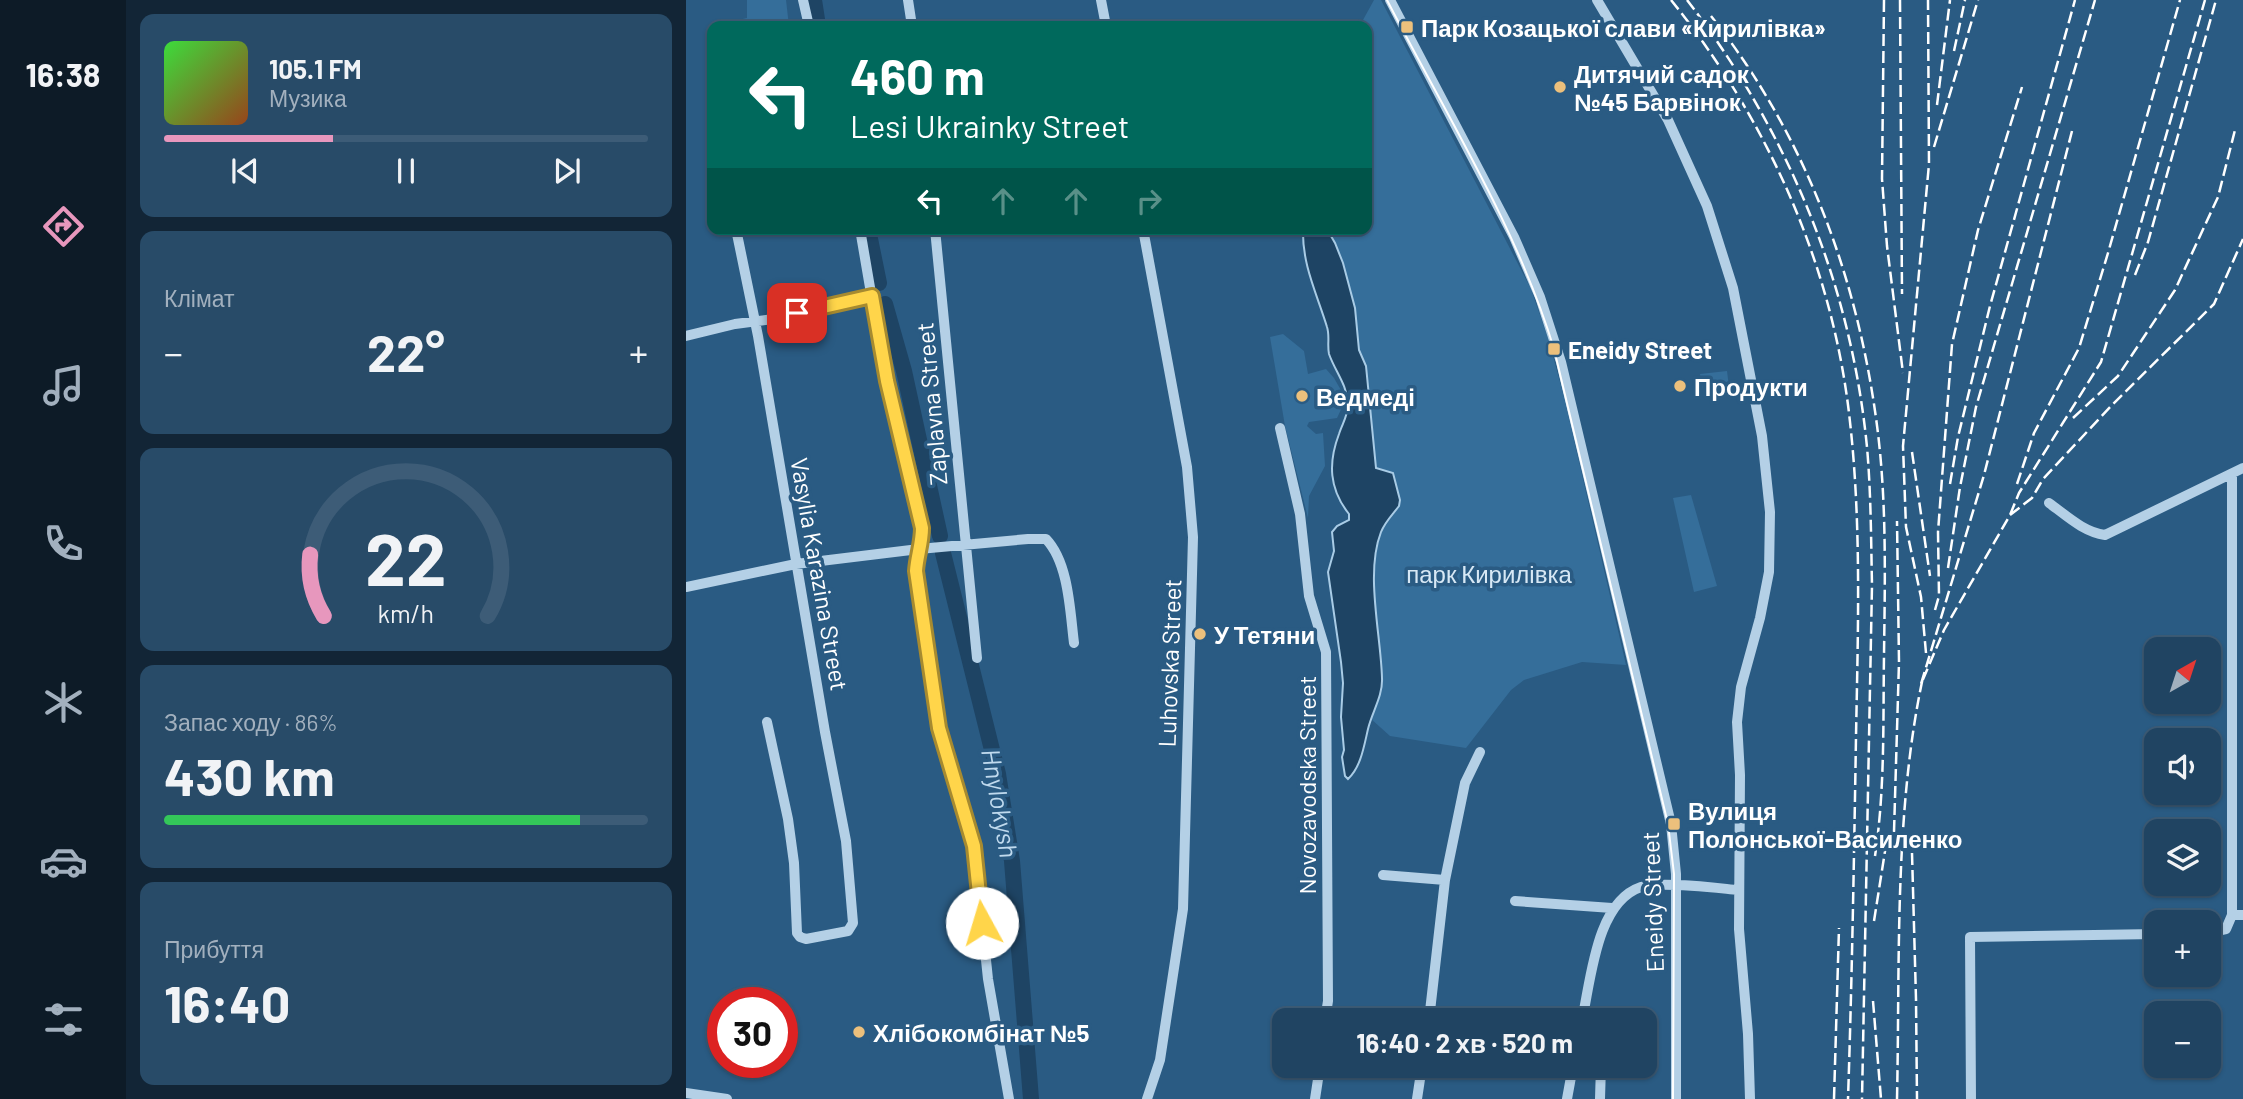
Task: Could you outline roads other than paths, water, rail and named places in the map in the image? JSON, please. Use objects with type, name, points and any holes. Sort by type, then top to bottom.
[{"type":"street","points":[[803,0],[808,21]]},
{"type":"street","points":[[908,0],[911,21]]},
{"type":"street","points":[[1101,0],[1105,21]]},
{"type":"street","name":"Eneidy Street","points":[[1390,0],[1514,237],[1550,326],[1566,382],[1665,794],[1674,842],[1676,1099]]},
{"type":"street","points":[[1597,0],[1668,120],[1707,206],[1733,288],[1762,436],[1770,512],[1769,572],[1738,704],[1739,929],[1748,1034],[1749,1099]]},
{"type":"street","name":"Vasylia Karazina Street","points":[[737,235],[767,388],[846,841],[852,926],[845,932],[806,939],[797,933],[794,863],[788,819],[767,722]]},
{"type":"street","points":[[861,235],[887,381],[922,528],[916,571],[939,728],[974,846],[988,979],[1009,1099]]},
{"type":"street","name":"Zaplavna Street","points":[[936,235],[977,658]]},
{"type":"street","name":"Luhovska Street","points":[[1144,235],[1187,467],[1193,537],[1183,909],[1160,1060],[1147,1099]]},
{"type":"street","points":[[686,336],[872,296]]},
{"type":"street","name":"Novozavodska Street","points":[[1280,428],[1300,514],[1309,596],[1326,652],[1327,1008]]},
{"type":"street","points":[[2049,503],[2082,527],[2105,535],[2243,468]]},
{"type":"street","points":[[2221,930],[2226,929],[2237,915],[2232,474]]},
{"type":"street","points":[[686,587],[796,564],[1028,538],[1046,539],[1058,557],[1067,590],[1074,643]]},
{"type":"street","points":[[1430,1008],[1445,880],[1465,783],[1480,752]]},
{"type":"street","points":[[1383,875],[1445,880]]},
{"type":"street","points":[[1585,1008],[1603,924],[1612,908],[1626,895],[1642,887],[1738,890]]},
{"type":"street","points":[[1515,901],[1612,908]]},
{"type":"street","points":[[1971,1099],[1970,937],[2144,934]]},
{"type":"street","points":[[1315,1099],[1318,1078]]},
{"type":"street","points":[[1417,1099],[1420,1078]]},
{"type":"street","points":[[1567,1099],[1571,1078]]},
{"type":"street","points":[[1600,1099],[1601,1078]]},
{"type":"street","points":[[686,1093],[727,1099]]},
{"type":"waterway","name":"Hnylokysh","points":[[814,0],[817,21]]},
{"type":"waterway","name":"Hnylokysh","points":[[869,235],[879,283]]},
{"type":"waterway","name":"Hnylokysh","points":[[885,304],[904,371],[940,536]]},
{"type":"waterway","name":"Hnylokysh","points":[[943,553],[998,774],[1012,861],[1031,1099]]},
{"type":"tram line","points":[[1387,0],[1500,215],[1539,304],[1554,349],[1668,824],[1674,874],[1673,1099]]},
{"type":"railway","points":[[1671,0],[1705,44],[1735,91],[1787,190],[1825,295],[1839,350],[1848,405],[1857,529],[1858,613],[1848,1099]]},
{"type":"railway","points":[[1687,0],[1723,50],[1784,155],[1829,268],[1846,326],[1859,386],[1867,447],[1872,585],[1862,1099]]},
{"type":"railway","points":[[1884,0],[1882,179],[1887,246],[1903,373]]},
{"type":"railway","points":[[1900,0],[1902,294]]},
{"type":"railway","points":[[1926,653],[1921,597],[1906,527],[1903,446],[1929,164],[1928,0]]},
{"type":"railway","points":[[1937,105],[1950,0]]},
{"type":"railway","points":[[1954,51],[1965,0]]},
{"type":"railway","points":[[1934,147],[1978,0]]},
{"type":"railway","points":[[1950,484],[1958,437],[1990,306],[2075,0]]},
{"type":"railway","points":[[1948,568],[1976,407],[2095,0]]},
{"type":"railway","points":[[2017,484],[2034,433],[2079,348],[2180,0]]},
{"type":"railway","points":[[2072,131],[1984,475],[1921,684],[1944,630],[2010,515],[2019,493],[2101,362],[2205,0]]},
{"type":"railway","points":[[2135,275],[2148,242],[2216,0]]},
{"type":"railway","points":[[1711,16],[1773,107],[1798,156],[1839,257],[1867,364],[1880,447],[1885,596],[1883,756],[1875,856]]},
{"type":"railway","points":[[1935,610],[1939,596],[1938,532],[1952,344],[1978,230],[2022,87]]},
{"type":"railway","points":[[2073,418],[2118,376],[2175,290],[2218,197],[2235,130]]},
{"type":"railway","points":[[2010,515],[2032,498],[2043,479],[2112,405],[2214,304],[2243,239]]},
{"type":"railway","points":[[1912,452],[1930,576]]},
{"type":"railway","points":[[1894,832],[1899,662],[1897,521]]},
{"type":"railway","points":[[1897,1099],[1903,833],[1907,780],[1923,677]]},
{"type":"railway","points":[[1874,921],[1886,845]]},
{"type":"railway","points":[[1912,853],[1917,1099]]},
{"type":"railway","points":[[1834,1099],[1839,928]]},
{"type":"railway","points":[[1873,1001],[1881,1099]]},
{"type":"place","name":"Парк Козацької слави «Кирилівка»","points":[[1407,27]]},
{"type":"place","name":"Дитячий садок №45 Барвінок","points":[[1560,87]]},
{"type":"place","name":"Eneidy Street","points":[[1554,349]]},
{"type":"place","name":"Продукти","points":[[1680,386]]},
{"type":"place","name":"Ведмеді","points":[[1302,396]]},
{"type":"place","name":"У Тетяни","points":[[1200,634]]},
{"type":"place","name":"Вулиця Полонської-Василенко","points":[[1674,824]]},
{"type":"place","name":"Хлібокомбінат №5","points":[[859,1032]]},
{"type":"park label","name":"парк Кирилівка","points":[[1489,573]]}]
